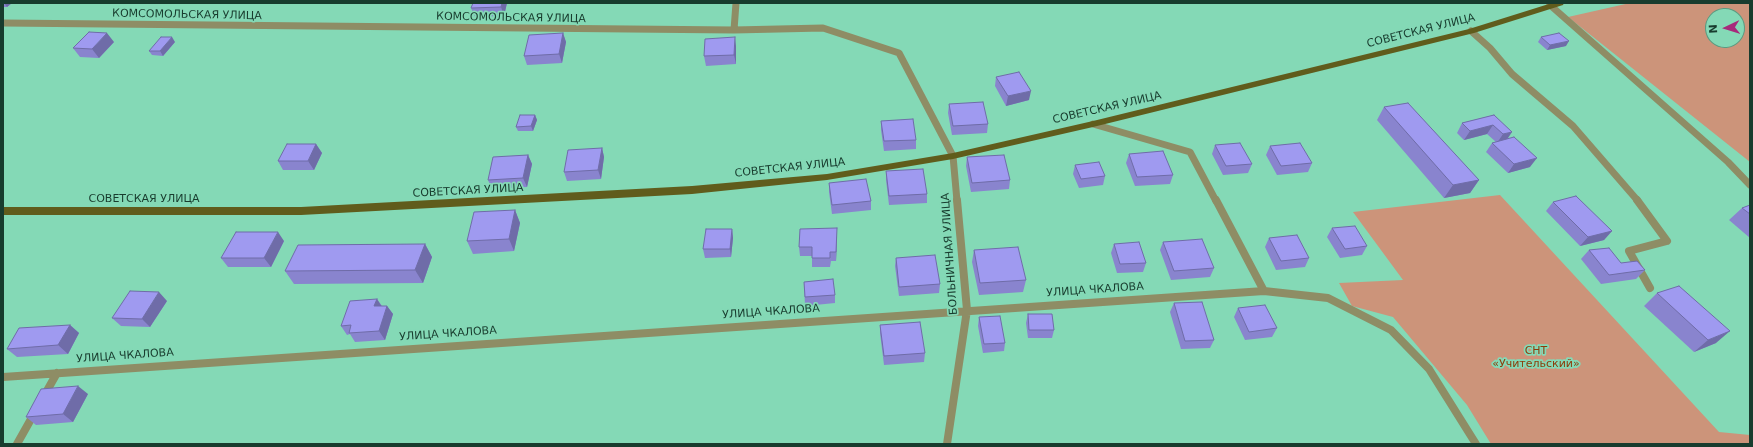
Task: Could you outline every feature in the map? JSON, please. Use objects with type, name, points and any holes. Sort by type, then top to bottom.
[{"type":"main road","name":"СОВЕТСКАЯ УЛИЦА","points":[[3,211],[301,211],[692,190],[820,178],[953,156],[1093,124],[1471,31],[1560,3]]},
{"type":"street","points":[[734,30],[736,3]]},
{"type":"street","points":[[1550,6],[1728,162],[1750,185]]},
{"type":"street","name":"КОМСОМОЛЬСКАЯ УЛИЦА","points":[[3,23],[734,30],[823,28],[899,52],[953,156]]},
{"type":"street","points":[[1471,31],[1490,48],[1512,74],[1573,126],[1647,212],[1667,241],[1629,251],[1650,288]]},
{"type":"street","points":[[1093,124],[1190,152],[1264,290]]},
{"type":"street","name":"БОЛЬНИЧНАЯ УЛИЦА","points":[[947,444],[967,310],[953,156]]},
{"type":"street","name":"УЛИЦА ЧКАЛОВА","points":[[3,377],[1264,290],[1328,298],[1391,330],[1429,369],[1476,444]]},
{"type":"street","points":[[17,444],[57,373]]},
{"type":"green space","points":[[1630,3],[1750,3],[1750,162],[1568,17]]},
{"type":"green space","name":"СНТ «Учительский»","points":[[1500,195],[1719,432],[1750,435],[1750,444],[1491,444],[1467,405],[1393,317],[1352,306],[1339,283],[1403,280],[1353,212]]},
{"type":"building","points":[[473,3],[502,3],[501,7],[471,8]]},
{"type":"building","points":[[89,32],[107,33],[92,49],[73,48]]},
{"type":"building","points":[[563,33],[559,54],[524,56],[529,35]]},
{"type":"building","points":[[1559,33],[1569,41],[1550,45],[1541,37]]},
{"type":"building","points":[[161,37],[172,37],[160,51],[149,51]]},
{"type":"building","points":[[735,37],[734,55],[704,56],[705,39]]},
{"type":"building","points":[[1019,72],[1031,91],[1008,96],[996,77]]},
{"type":"building","points":[[983,102],[988,124],[953,126],[949,104]]},
{"type":"building","points":[[1408,103],[1479,180],[1453,185],[1384,107]]},
{"type":"building","points":[[520,115],[535,115],[531,126],[516,127]]},
{"type":"building","points":[[1494,115],[1512,132],[1503,134],[1493,125],[1470,131],[1462,123]]},
{"type":"building","points":[[913,119],[916,140],[884,141],[881,121]]},
{"type":"building","points":[[1514,137],[1537,158],[1514,164],[1492,143]]},
{"type":"building","points":[[1240,143],[1252,164],[1226,166],[1215,145]]},
{"type":"building","points":[[1300,143],[1312,163],[1281,166],[1270,146]]},
{"type":"building","points":[[287,144],[316,144],[308,161],[278,161]]},
{"type":"building","points":[[602,148],[598,170],[564,172],[568,150]]},
{"type":"building","points":[[1163,151],[1173,175],[1137,177],[1129,154]]},
{"type":"building","points":[[528,155],[523,178],[488,180],[493,157]]},
{"type":"building","points":[[1004,155],[1010,180],[972,183],[967,157]]},
{"type":"building","points":[[1099,162],[1105,176],[1081,179],[1075,165]]},
{"type":"building","points":[[923,169],[927,194],[889,196],[886,171]]},
{"type":"building","points":[[866,179],[871,201],[832,205],[829,183]]},
{"type":"building","points":[[1576,196],[1612,231],[1588,237],[1553,202]]},
{"type":"building","points":[[1750,205],[1750,214],[1742,208]]},
{"type":"building","points":[[515,210],[509,239],[467,241],[474,212]]},
{"type":"building","points":[[1355,226],[1367,246],[1345,249],[1332,228]]},
{"type":"building","points":[[837,228],[836,252],[830,252],[830,258],[812,258],[812,247],[799,247],[800,229]]},
{"type":"building","points":[[706,229],[732,229],[730,249],[703,249]]},
{"type":"building","points":[[236,232],[278,232],[264,258],[221,258]]},
{"type":"building","points":[[1297,235],[1309,258],[1281,261],[1269,238]]},
{"type":"building","points":[[1202,239],[1214,268],[1174,271],[1163,242]]},
{"type":"building","points":[[1139,242],[1146,263],[1120,264],[1114,244]]},
{"type":"building","points":[[425,244],[415,270],[285,271],[298,245]]},
{"type":"building","points":[[1018,247],[1026,280],[980,283],[974,250]]},
{"type":"building","points":[[1609,248],[1621,263],[1637,261],[1645,270],[1609,275],[1589,250]]},
{"type":"building","points":[[935,255],[940,284],[899,287],[896,258]]},
{"type":"building","points":[[833,279],[835,295],[805,297],[804,282]]},
{"type":"building","points":[[1679,286],[1730,331],[1708,340],[1657,293]]},
{"type":"building","points":[[130,291],[159,292],[142,319],[112,318]]},
{"type":"building","points":[[377,299],[374,306],[387,306],[379,331],[349,333],[351,325],[341,326],[350,301]]},
{"type":"building","points":[[1202,302],[1214,340],[1185,341],[1174,303]]},
{"type":"building","points":[[1265,305],[1277,328],[1249,332],[1238,308]]},
{"type":"building","points":[[1028,314],[1052,314],[1054,330],[1029,330]]},
{"type":"building","points":[[1000,316],[1005,343],[984,344],[979,317]]},
{"type":"building","points":[[920,322],[925,353],[884,356],[880,325]]},
{"type":"building","points":[[70,325],[58,345],[7,349],[19,328]]},
{"type":"building","points":[[78,386],[63,414],[26,417],[41,389]]}]
